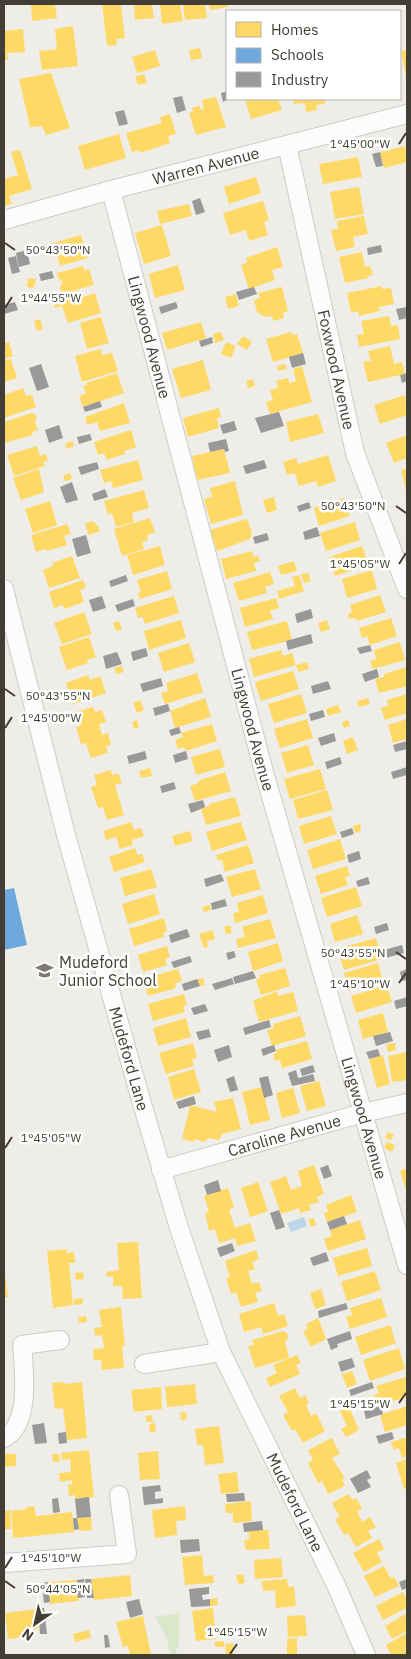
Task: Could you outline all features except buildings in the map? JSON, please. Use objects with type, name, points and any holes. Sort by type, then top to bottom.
[{"type":"street","name":"Warren Avenue","points":[[4,220],[112,190],[407,114]]},
{"type":"street","name":"Foxwood Avenue","points":[[287,145],[356,453],[407,589]]},
{"type":"street","name":"Lingwood Avenue","points":[[112,190],[264,772],[407,1265]]},
{"type":"street","name":"Mudeford Lane","points":[[4,589],[66,835],[161,1170],[221,1352],[336,1586],[366,1655]]},
{"type":"street","name":"Caroline Avenue","points":[[161,1170],[363,1113],[407,1103]]},
{"type":"street","points":[[4,1438],[14,1431],[20,1420],[25,1380],[22,1345],[60,1340]]},
{"type":"street","points":[[144,1364],[221,1352]]},
{"type":"street","points":[[4,1563],[126,1554],[119,1495]]},
{"type":"green space","points":[[179,1613],[179,1643],[175,1655],[171,1655],[166,1636],[155,1617]]},
{"type":"water","points":[[304,1217],[307,1226],[291,1232],[287,1223]]},
{"type":"place","name":"Mudeford Junior School","points":[[45,971]]}]
